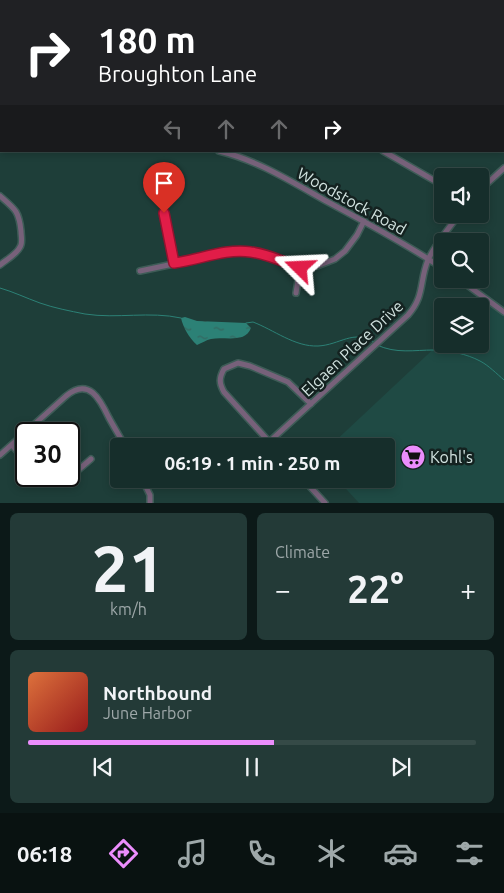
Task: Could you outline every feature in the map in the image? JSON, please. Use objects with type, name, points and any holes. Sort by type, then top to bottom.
[{"type":"street","name":"Woodstock Road","points":[[222,152],[268,169],[364,221],[434,262]]},
{"type":"street","points":[[385,152],[434,181]]},
{"type":"street","points":[[489,182],[504,168]]},
{"type":"street","points":[[0,196],[16,209],[19,214],[21,246],[0,265]]},
{"type":"street","points":[[164,213],[174,263]]},
{"type":"street","points":[[140,271],[230,252],[249,251],[260,253],[300,268],[317,266],[335,259],[345,252],[364,221]]},
{"type":"street","name":"Elgaen Place Drive","points":[[277,438],[310,404],[416,306],[421,293],[423,275],[429,259],[453,223]]},
{"type":"street","points":[[296,293],[300,268]]},
{"type":"street","points":[[471,288],[504,312]]},
{"type":"street","points":[[266,438],[224,392],[220,384],[224,369],[238,363],[250,366],[288,382],[310,404]]},
{"type":"street","points":[[0,455],[70,393],[83,389],[93,392],[100,399],[120,438]]},
{"type":"street","points":[[12,445],[15,449]]},
{"type":"street","points":[[80,468],[90,459]]},
{"type":"street","points":[[146,488],[150,495],[150,503]]},
{"type":"street","points":[[311,488],[325,503]]},
{"type":"shaded area","points":[[489,302],[504,313],[504,503],[359,503],[345,488],[395,488],[395,438],[339,438],[434,348],[434,353],[489,353]]},
{"type":"water","points":[[185,317],[197,321],[246,323],[251,328],[248,333],[239,338],[216,338],[197,345],[183,325],[181,318]]},
{"type":"waterway","points":[[0,288],[45,305],[85,314],[109,316],[157,315],[181,318]]},
{"type":"waterway","points":[[246,323],[253,322],[293,341],[309,346],[326,345],[353,337],[366,338],[374,342]]},
{"type":"waterway","points":[[377,345],[398,351],[439,350],[463,354],[483,363],[504,380]]},
{"type":"place","name":"Kohl's","points":[[413,457]]},
{"type":"route","points":[[164,213],[174,263],[230,252],[249,251],[260,253],[300,268]]}]
